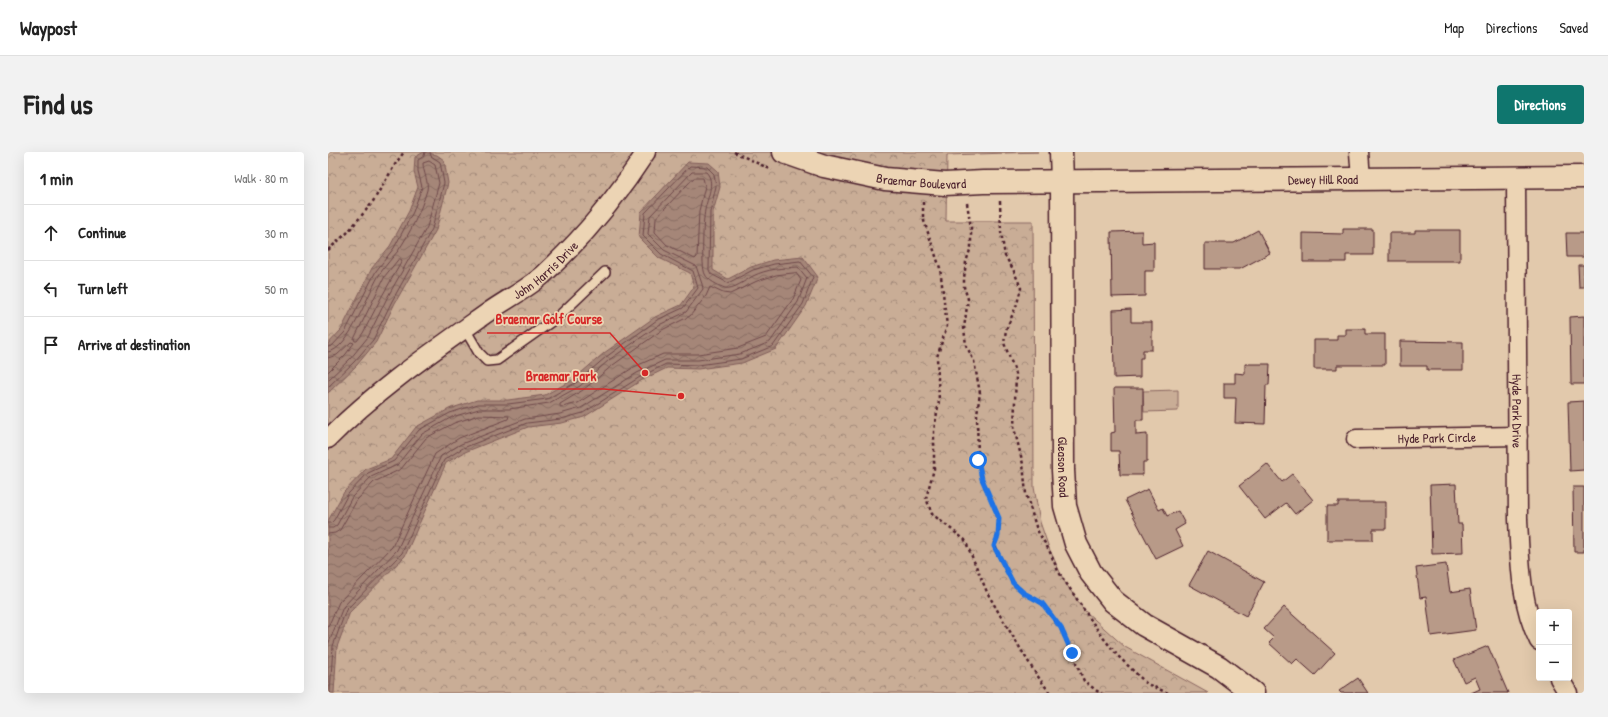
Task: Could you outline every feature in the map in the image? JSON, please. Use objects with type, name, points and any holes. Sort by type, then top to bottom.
[{"type":"street","name":"John Harris Drive","points":[[328,439],[348,419],[414,365],[541,276],[590,226],[624,186],[646,152]]},
{"type":"street","name":"Braemar Boulevard","points":[[784,152],[824,166],[885,179],[945,184],[1062,181]]},
{"type":"street","name":"Gleason Road","points":[[1061,152],[1063,470],[1065,506],[1076,544],[1091,573],[1113,601],[1144,625],[1219,667],[1253,693]]},
{"type":"street","points":[[1359,152],[1362,179]]},
{"type":"street","name":"Hyde Park Drive","points":[[1516,178],[1518,519],[1520,571],[1527,613],[1536,634]]},
{"type":"street","name":"Dewey Hill Road","points":[[1062,181],[1584,178]]},
{"type":"street","name":"Hyde Park Circle","points":[[1356,439],[1518,436]]},
{"type":"street","points":[[1561,681],[1568,693]]},
{"type":"lane","points":[[465,329],[480,354],[487,361],[497,360],[559,316],[605,272]]},
{"type":"path","points":[[328,250],[347,232],[372,203],[404,152]]},
{"type":"path","points":[[923,199],[923,218],[940,268],[947,326],[937,357],[939,401],[934,430],[934,469],[926,498],[932,514],[965,540],[987,592],[1034,671],[1050,693]]},
{"type":"path","points":[[967,200],[971,228],[971,247],[966,262],[964,278],[964,287],[968,299],[964,328],[966,345],[974,361],[980,392],[977,441],[979,466],[982,479],[999,518],[998,536],[994,546],[1013,583],[1024,593],[1042,603],[1061,628],[1084,681],[1102,693]]},
{"type":"green space","points":[[328,152],[1038,152],[947,155],[946,221],[1033,221],[1034,487],[1040,522],[1049,548],[1064,581],[1084,610],[1125,647],[1208,693],[328,693]]},
{"type":"green space","points":[[1178,390],[1178,411],[1144,412],[1143,391]]},
{"type":"water","points":[[424,152],[437,155],[444,160],[448,183],[436,230],[395,303],[376,342],[357,365],[328,393],[328,344],[341,330],[372,268],[390,246],[409,211],[418,187],[414,172],[415,157]]},
{"type":"water","points":[[688,162],[709,163],[718,171],[720,187],[713,212],[713,270],[728,279],[751,267],[773,260],[803,257],[818,277],[806,306],[776,349],[742,363],[698,369],[667,368],[642,380],[584,417],[562,423],[528,427],[465,452],[446,463],[405,556],[350,612],[337,647],[334,693],[328,693],[328,521],[344,492],[366,469],[391,459],[416,427],[449,409],[477,400],[508,400],[545,395],[574,379],[604,353],[655,317],[681,305],[694,287],[690,273],[659,258],[639,238],[641,212]]},
{"type":"building","points":[[1343,229],[1373,229],[1373,255],[1346,255],[1346,262],[1303,262],[1303,233],[1343,234]]},
{"type":"building","points":[[1258,230],[1270,253],[1240,269],[1205,269],[1205,243],[1234,243]]},
{"type":"building","points":[[1415,230],[1460,230],[1460,261],[1389,261],[1389,233],[1415,233]]},
{"type":"building","points":[[1142,231],[1142,243],[1154,242],[1154,271],[1145,271],[1145,296],[1112,297],[1111,232]]},
{"type":"building","points":[[1566,233],[1584,233],[1584,257],[1567,257]]},
{"type":"building","points":[[1578,265],[1584,265],[1584,287],[1579,287]]},
{"type":"building","points":[[1131,309],[1131,322],[1152,322],[1152,350],[1143,350],[1143,358],[1140,358],[1140,377],[1114,378],[1113,310]]},
{"type":"building","points":[[1584,316],[1584,384],[1571,384],[1570,317]]},
{"type":"building","points":[[1346,329],[1365,329],[1365,334],[1385,334],[1385,365],[1337,365],[1337,369],[1314,369],[1314,340],[1337,340],[1337,335],[1346,335]]},
{"type":"building","points":[[1400,341],[1463,342],[1463,370],[1427,370],[1427,366],[1400,366]]},
{"type":"building","points":[[1245,364],[1270,364],[1269,385],[1266,385],[1265,424],[1235,423],[1236,398],[1224,398],[1224,383],[1235,383],[1235,373],[1245,374]]},
{"type":"building","points":[[1114,388],[1143,388],[1143,420],[1136,420],[1136,435],[1147,434],[1147,462],[1143,462],[1143,475],[1120,475],[1119,451],[1111,451],[1111,433],[1115,432]]},
{"type":"building","points":[[1584,401],[1584,470],[1570,471],[1568,402]]},
{"type":"building","points":[[1267,464],[1282,482],[1292,474],[1313,500],[1295,514],[1286,503],[1265,519],[1239,486]]},
{"type":"building","points":[[1456,484],[1458,524],[1462,524],[1463,553],[1432,554],[1430,485]]},
{"type":"building","points":[[1573,487],[1584,487],[1584,552],[1574,552]]},
{"type":"building","points":[[1148,489],[1159,510],[1163,508],[1167,516],[1178,511],[1185,524],[1175,530],[1183,546],[1156,559],[1125,500]]},
{"type":"building","points":[[1338,502],[1386,502],[1386,529],[1373,529],[1373,540],[1327,540],[1327,506],[1338,506]]},
{"type":"building","points":[[1208,551],[1264,582],[1246,616],[1189,585]]},
{"type":"building","points":[[1446,564],[1450,592],[1470,589],[1476,630],[1431,636],[1426,597],[1420,598],[1416,568]]},
{"type":"building","points":[[1284,607],[1335,653],[1315,675],[1297,659],[1292,664],[1269,643],[1274,638],[1264,629]]},
{"type":"building","points":[[1488,646],[1508,693],[1471,693],[1480,689],[1475,677],[1464,682],[1454,660]]},
{"type":"building","points":[[1358,678],[1368,693],[1341,693],[1339,691]]},
{"type":"place","name":"Braemar Golf Course","points":[[645,373]]},
{"type":"place","name":"Braemar Park","points":[[681,396]]},
{"type":"route","points":[[978,460],[982,479],[999,518],[998,536],[994,546],[1013,583],[1024,593],[1042,603],[1066,636],[1072,653]]}]
